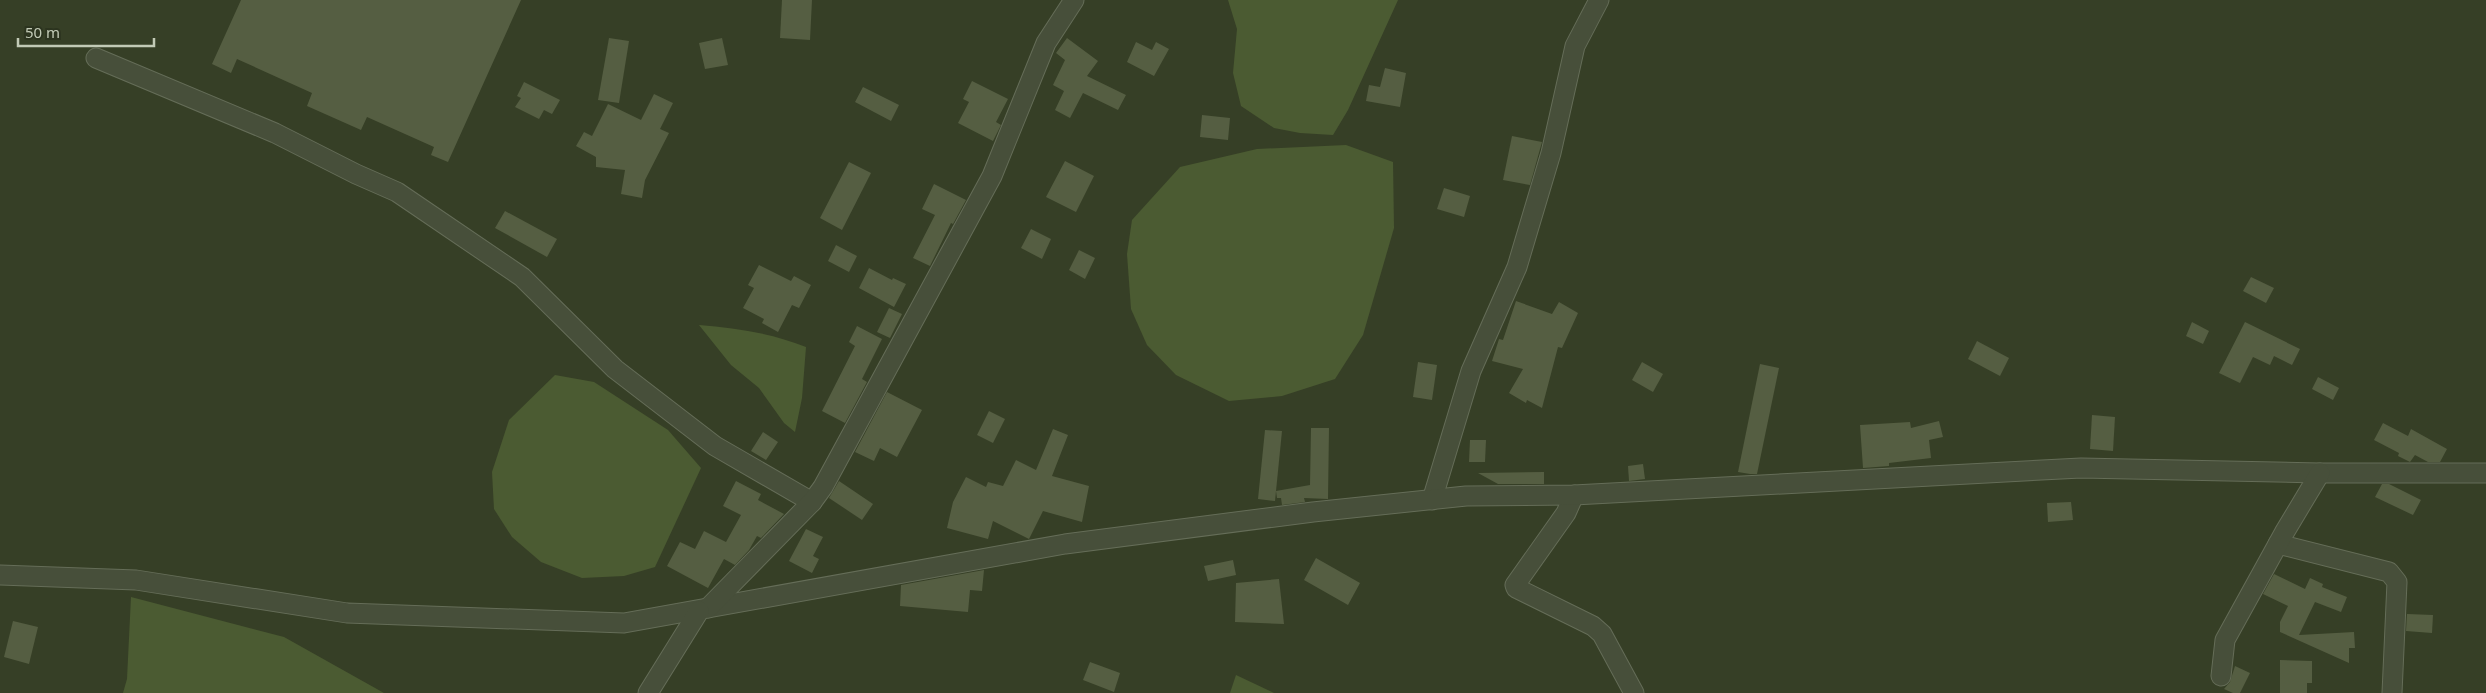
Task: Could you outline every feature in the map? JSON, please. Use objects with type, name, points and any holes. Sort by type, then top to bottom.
[{"type":"street","points":[[648,693],[703,610],[812,502],[823,487],[992,176],[1046,43],[1074,0]]},
{"type":"street","points":[[1432,500],[1471,371],[1517,267],[1551,153],[1575,46],[1599,0]]},
{"type":"street","points":[[96,58],[275,133],[356,174],[397,192],[522,276],[615,369],[715,446],[812,502]]},
{"type":"street","points":[[0,575],[136,580],[347,613],[624,624],[1065,544],[1313,512],[1466,496],[1574,495],[2081,468],[2320,474],[2486,473]]},
{"type":"street","points":[[2221,676],[2225,640],[2278,544],[2320,474]]},
{"type":"street","points":[[1574,495],[1566,513],[1515,585],[1516,588],[1602,634],[1634,693]]},
{"type":"street","points":[[2278,544],[2389,572],[2397,582],[2392,693]]},
{"type":"shaded area","points":[[1228,0],[1398,0],[1348,110],[1333,135],[1300,133],[1274,128],[1241,106],[1233,73],[1237,29]]},
{"type":"shaded area","points":[[1346,145],[1393,162],[1394,228],[1363,335],[1335,379],[1282,396],[1229,401],[1176,375],[1147,345],[1131,309],[1127,254],[1132,220],[1180,167],[1257,149]]},
{"type":"shaded area","points":[[699,325],[753,332],[780,338],[806,347],[802,398],[795,432],[784,423],[759,388],[731,365]]},
{"type":"shaded area","points":[[555,375],[594,382],[668,430],[701,468],[655,567],[624,576],[582,578],[541,562],[512,537],[494,509],[492,472],[509,420]]},
{"type":"shaded area","points":[[131,597],[284,637],[384,693],[123,693],[127,679]]},
{"type":"shaded area","points":[[1236,675],[1274,693],[1230,693]]},
{"type":"building","points":[[241,0],[521,0],[448,162],[431,155],[434,147],[367,117],[361,130],[307,106],[312,93],[237,59],[231,73],[212,64]]},
{"type":"building","points":[[782,0],[812,0],[810,40],[780,38]]},
{"type":"building","points":[[609,38],[629,41],[619,103],[598,100]]},
{"type":"building","points":[[722,38],[728,65],[705,69],[699,43]]},
{"type":"building","points":[[1067,38],[1098,61],[1087,76],[1126,95],[1118,110],[1083,93],[1070,118],[1055,110],[1064,91],[1053,85],[1065,60],[1056,53]]},
{"type":"building","points":[[1136,42],[1152,50],[1156,42],[1169,49],[1154,76],[1127,62]]},
{"type":"building","points":[[1385,68],[1406,73],[1400,107],[1366,101],[1369,85],[1380,87]]},
{"type":"building","points":[[972,81],[1008,99],[996,122],[1001,125],[993,141],[958,123],[969,102],[963,99]]},
{"type":"building","points":[[524,82],[560,100],[552,114],[544,110],[539,119],[515,107],[521,98],[517,96]]},
{"type":"building","points":[[863,87],[899,105],[891,121],[855,102]]},
{"type":"building","points":[[654,94],[673,103],[660,129],[669,133],[645,180],[642,198],[621,194],[625,170],[596,167],[596,157],[576,146],[584,132],[592,136],[608,104],[641,120]]},
{"type":"building","points":[[1202,115],[1230,118],[1228,140],[1200,137]]},
{"type":"building","points":[[1512,136],[1542,142],[1530,185],[1503,180]]},
{"type":"building","points":[[1065,161],[1094,176],[1076,212],[1046,197]]},
{"type":"building","points":[[849,162],[871,173],[842,230],[820,218]]},
{"type":"building","points":[[934,184],[966,200],[953,224],[951,223],[930,266],[913,258],[935,215],[922,209]]},
{"type":"building","points":[[1444,188],[1470,196],[1464,217],[1437,209]]},
{"type":"building","points":[[505,211],[557,239],[547,257],[495,228]]},
{"type":"building","points":[[1031,229],[1051,239],[1042,259],[1021,248]]},
{"type":"building","points":[[836,245],[857,256],[849,272],[828,261]]},
{"type":"building","points":[[1079,250],[1095,258],[1085,279],[1069,270]]},
{"type":"building","points":[[759,265],[791,281],[794,276],[811,285],[799,308],[792,305],[778,332],[762,323],[764,319],[743,308],[754,288],[748,285]]},
{"type":"building","points":[[869,268],[892,280],[893,278],[906,284],[894,307],[859,288]]},
{"type":"building","points":[[2251,277],[2274,288],[2266,303],[2243,291]]},
{"type":"building","points":[[1516,301],[1552,314],[1559,302],[1578,313],[1562,348],[1558,347],[1542,408],[1527,400],[1526,403],[1509,393],[1523,369],[1492,361],[1499,339],[1503,340]]},
{"type":"building","points":[[889,308],[902,314],[890,338],[877,332]]},
{"type":"building","points":[[2192,322],[2209,331],[2203,344],[2186,336]]},
{"type":"building","points":[[2245,322],[2300,349],[2292,365],[2274,356],[2270,365],[2253,357],[2240,383],[2219,373]]},
{"type":"building","points":[[857,326],[882,339],[862,379],[867,382],[845,423],[822,411],[855,346],[849,342]]},
{"type":"building","points":[[1977,341],[2009,358],[2000,376],[1968,359]]},
{"type":"building","points":[[1418,362],[1437,365],[1432,400],[1413,397]]},
{"type":"building","points":[[1642,362],[1663,374],[1653,392],[1632,380]]},
{"type":"building","points":[[1760,364],[1779,368],[1757,474],[1750,474],[1738,472]]},
{"type":"building","points":[[2318,377],[2339,388],[2333,400],[2312,389]]},
{"type":"building","points":[[887,392],[922,410],[897,457],[880,448],[874,461],[855,452]]},
{"type":"building","points":[[989,411],[1005,419],[993,443],[977,435]]},
{"type":"building","points":[[2092,415],[2115,417],[2113,451],[2090,449]]},
{"type":"building","points":[[1939,421],[1943,437],[1929,440],[1931,458],[1889,463],[1889,466],[1863,468],[1860,425],[1910,422],[1911,428]]},
{"type":"building","points":[[2383,423],[2408,436],[2411,429],[2447,449],[2440,462],[2428,462],[2415,455],[2410,462],[2398,456],[2399,453],[2374,440]]},
{"type":"building","points":[[1311,428],[1329,428],[1328,499],[1304,498],[1305,502],[1282,505],[1281,498],[1277,498],[1276,491],[1310,485]]},
{"type":"building","points":[[1053,429],[1068,435],[1052,476],[1089,486],[1082,522],[1043,511],[1029,539],[993,521],[988,539],[947,528],[953,502],[966,477],[986,487],[988,482],[1003,486],[1016,460],[1036,470]]},
{"type":"building","points":[[1265,430],[1282,431],[1275,501],[1258,499]]},
{"type":"building","points":[[763,432],[778,442],[766,460],[751,451]]},
{"type":"building","points":[[1470,440],[1486,440],[1485,462],[1469,462]]},
{"type":"building","points":[[1643,464],[1645,479],[1629,481],[1628,466]]},
{"type":"building","points":[[1544,472],[1544,484],[1498,484],[1478,473]]},
{"type":"building","points":[[736,481],[761,494],[758,500],[784,514],[761,538],[757,536],[749,550],[735,565],[724,559],[708,588],[667,566],[680,542],[695,549],[704,531],[726,542],[741,515],[723,506]]},
{"type":"building","points":[[839,481],[873,504],[862,520],[829,498]]},
{"type":"building","points":[[2382,484],[2389,484],[2421,500],[2413,515],[2375,497]]},
{"type":"building","points":[[2071,502],[2073,520],[2048,522],[2047,503]]},
{"type":"building","points":[[806,529],[823,537],[813,556],[819,559],[812,573],[789,561]]},
{"type":"building","points":[[1316,558],[1360,583],[1348,605],[1304,580]]},
{"type":"building","points":[[1233,560],[1236,575],[1208,581],[1204,566]]},
{"type":"building","points":[[984,570],[982,591],[970,590],[968,612],[900,606],[901,585]]},
{"type":"building","points":[[2274,574],[2305,589],[2310,578],[2323,584],[2322,587],[2347,597],[2341,612],[2315,602],[2299,635],[2354,632],[2355,648],[2349,648],[2349,663],[2280,632],[2280,622],[2288,606],[2263,594]]},
{"type":"building","points":[[1279,579],[1284,624],[1235,622],[1236,583]]},
{"type":"building","points":[[2407,614],[2433,615],[2432,633],[2406,631]]},
{"type":"building","points":[[13,621],[38,627],[29,664],[4,657]]},
{"type":"building","points":[[2280,660],[2312,661],[2312,683],[2307,683],[2307,693],[2280,693]]},
{"type":"building","points":[[1090,662],[1120,673],[1114,692],[1083,680]]},
{"type":"building","points":[[2235,666],[2250,673],[2240,693],[2233,693],[2224,689],[2230,682]]}]
